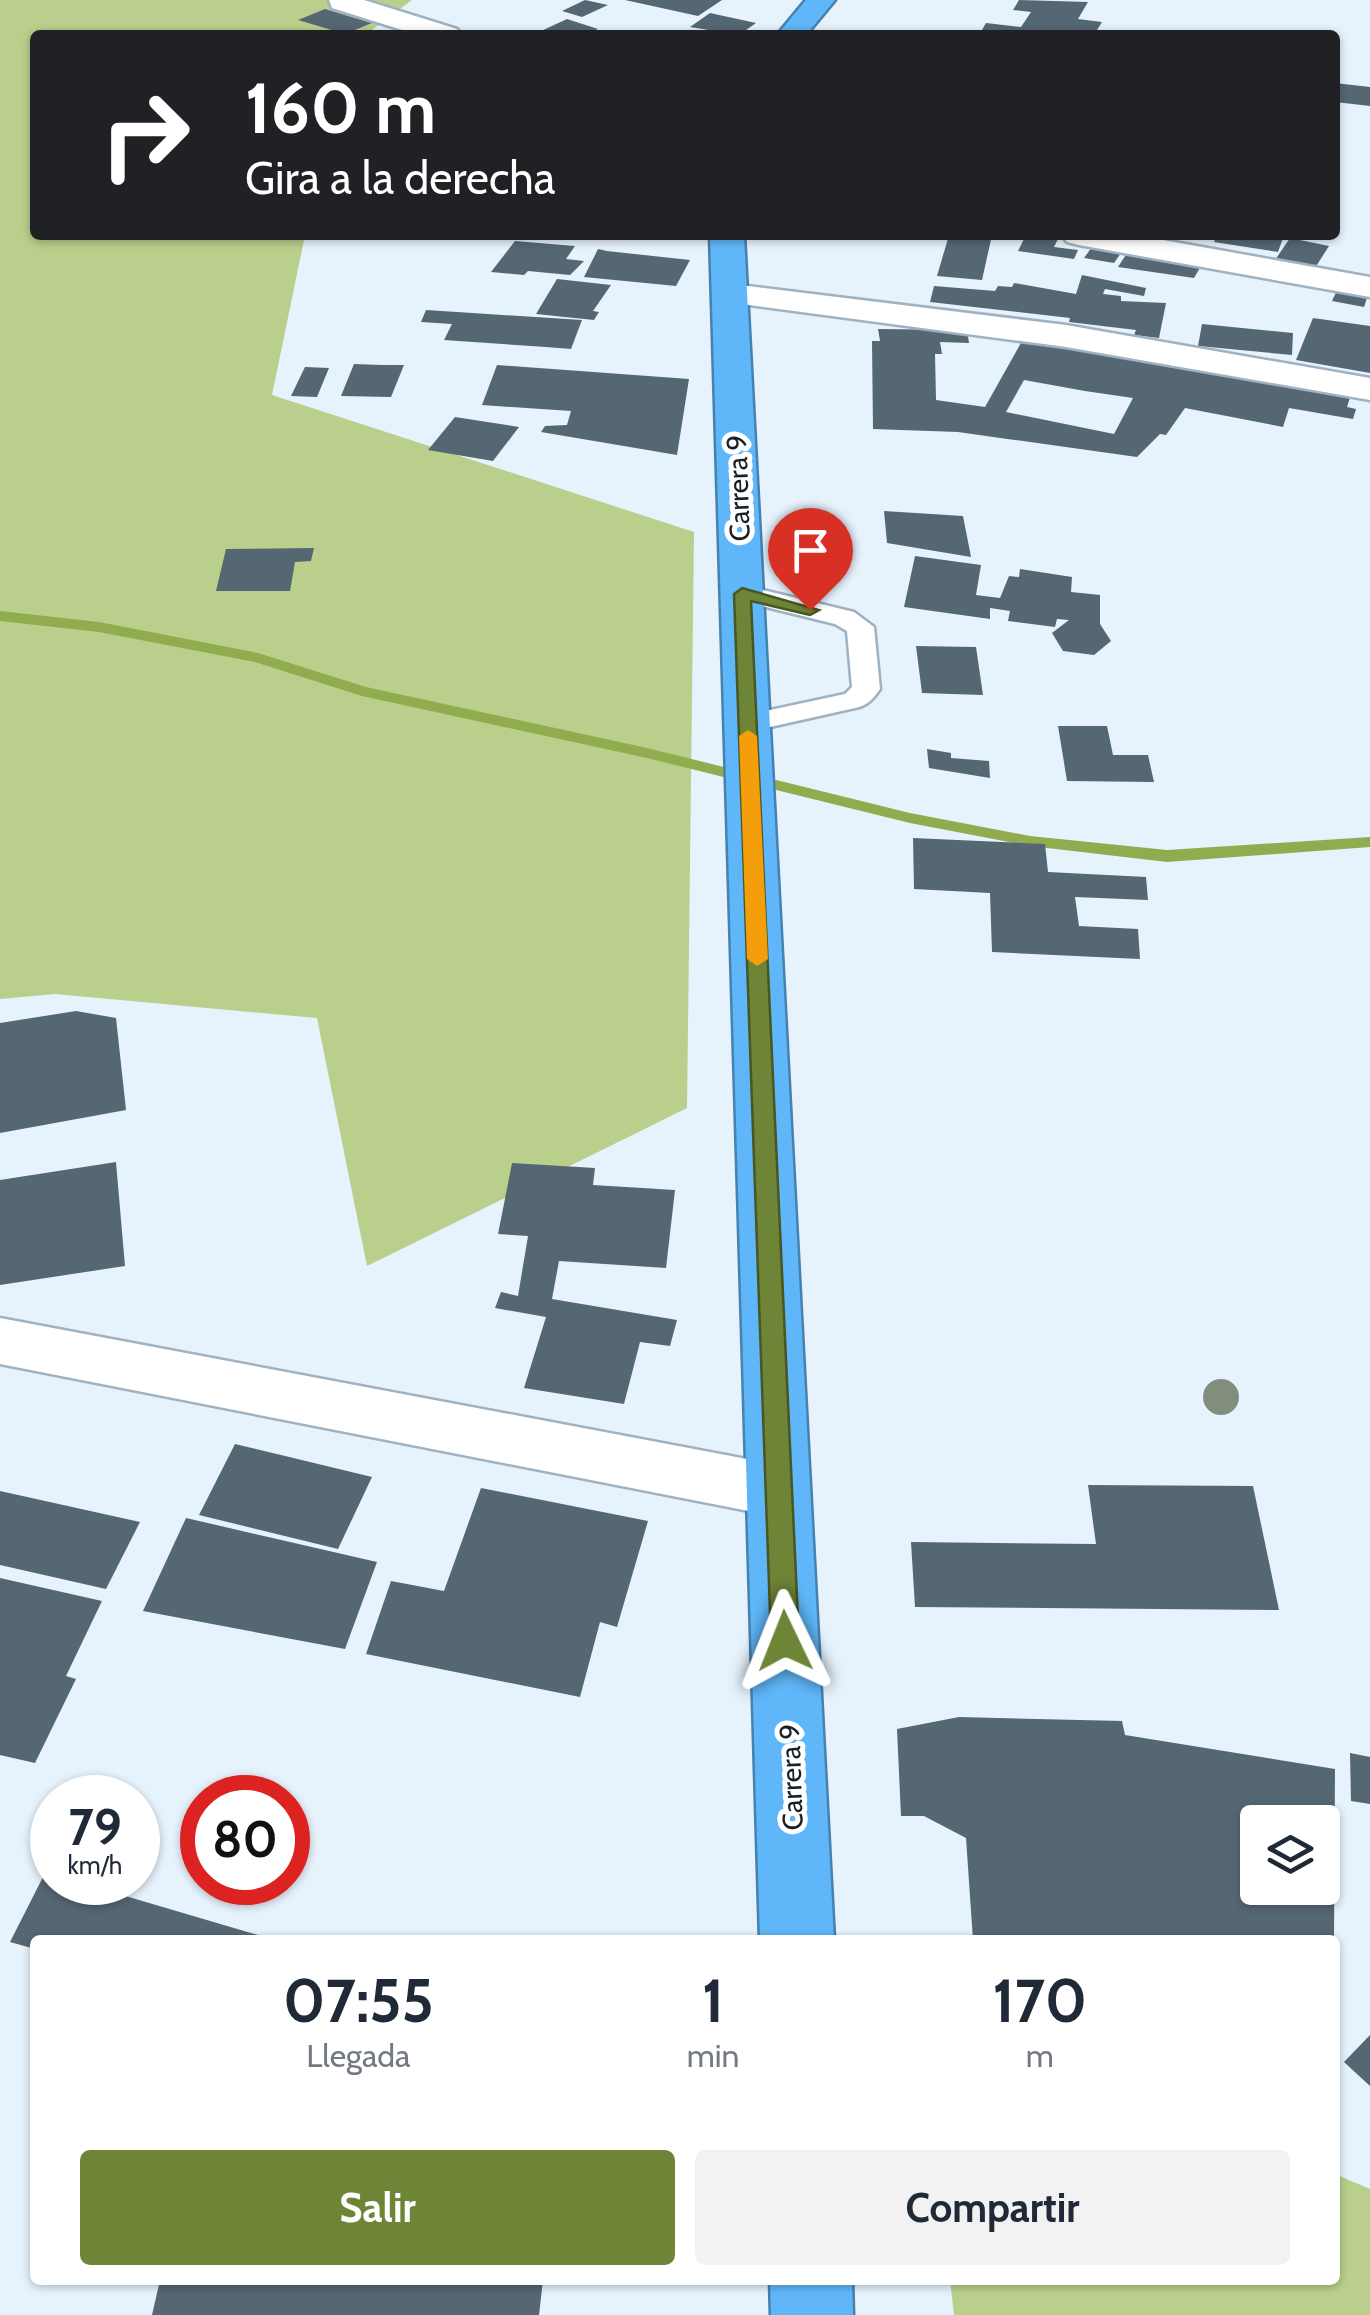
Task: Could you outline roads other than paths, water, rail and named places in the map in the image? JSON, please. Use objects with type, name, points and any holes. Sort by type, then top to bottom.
[{"type":"highway","points":[[794,30],[820,0]]},
{"type":"highway","name":"Carrera 9","points":[[728,240],[797,1935]]},
{"type":"highway","points":[[811,2285],[812,2315]]},
{"type":"street","points":[[342,2],[431,30]]},
{"type":"street","points":[[1106,240],[1370,287]]},
{"type":"street","points":[[731,294],[1066,336],[1370,389]]},
{"type":"street","points":[[0,1341],[779,1491]]},
{"type":"lane","points":[[742,594],[844,618],[860,627],[866,689],[856,700],[748,742]]},
{"type":"waterway","points":[[0,616],[99,627],[258,658],[362,691],[647,753],[910,818],[1030,841],[1167,856],[1370,842]]}]
